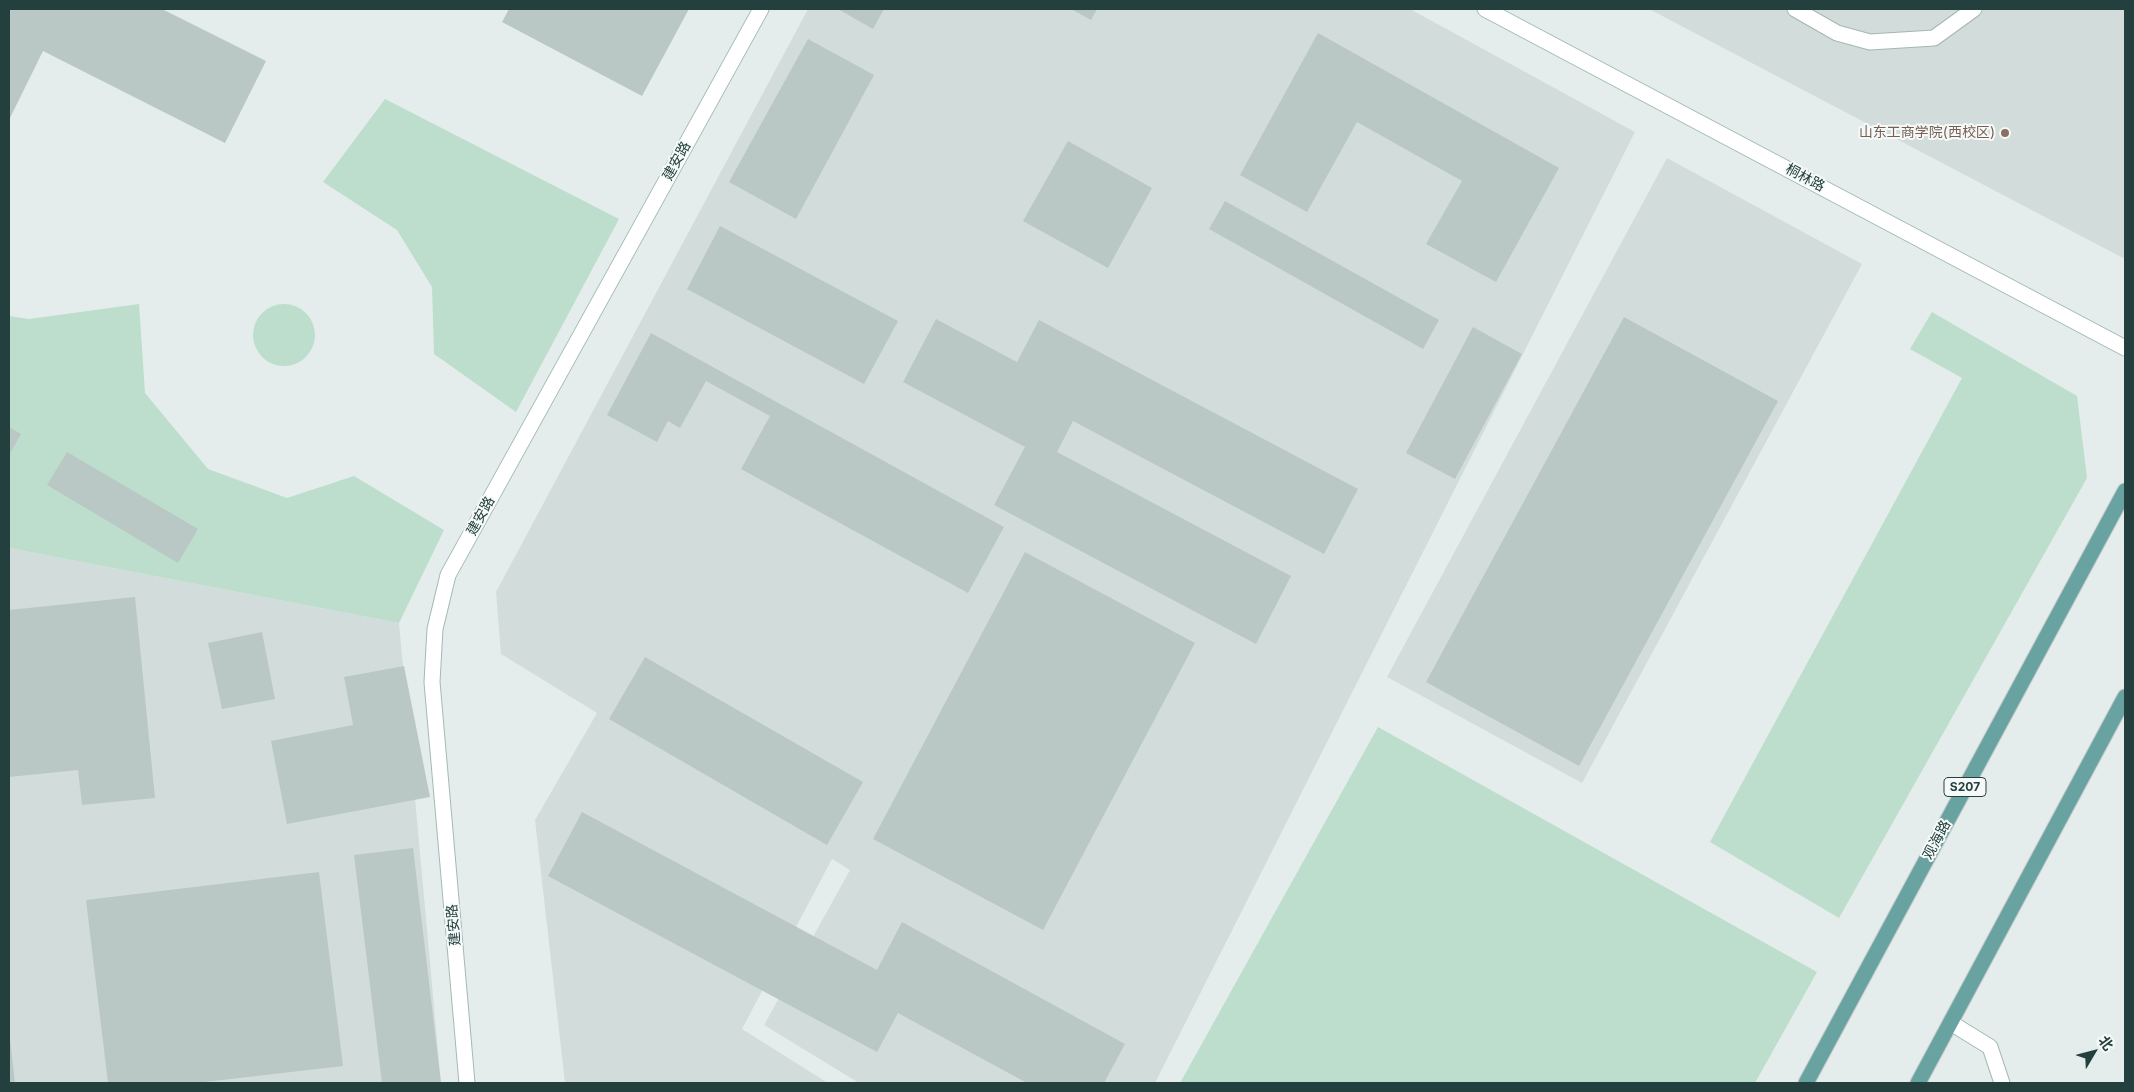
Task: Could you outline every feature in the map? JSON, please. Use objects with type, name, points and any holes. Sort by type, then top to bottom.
[{"type":"main road","name":"观海路","points":[[1806,1083],[2125,491]]},
{"type":"main road","points":[[1918,1083],[2125,697]]},
{"type":"street","name":"建安路","points":[[468,1083],[432,682],[435,629],[448,575],[761,9]]},
{"type":"street","name":"桐林路","points":[[1485,9],[2125,348]]},
{"type":"street","points":[[1795,9],[1837,33],[1870,42],[1934,38],[1974,9]]},
{"type":"street","points":[[1951,1023],[1990,1047],[2002,1083]]},
{"type":"shaded area","points":[[808,9],[1410,9],[1635,132],[1155,1083],[859,1083],[764,1025],[850,870],[832,859],[742,1029],[828,1083],[565,1083],[535,820],[597,713],[501,654],[496,592]]},
{"type":"shaded area","name":"山东工商学院(西校区)","points":[[1649,9],[2125,9],[2125,257],[2123,258]]},
{"type":"shaded area","points":[[1667,158],[1862,264],[1582,783],[1387,677]]},
{"type":"shaded area","points":[[9,548],[399,623],[441,1083],[9,1083]]},
{"type":"green space","points":[[385,99],[619,219],[516,412],[434,354],[432,287],[397,230],[323,182]]},
{"type":"green space","points":[[139,304],[145,393],[208,469],[287,498],[354,476],[444,530],[399,623],[9,548],[9,316],[29,319]]},
{"type":"green space","points":[[284,304],[296,306],[306,313],[313,323],[315,335],[313,347],[306,357],[296,364],[284,366],[272,364],[262,357],[255,347],[253,335],[255,323],[262,313],[272,306]]},
{"type":"green space","points":[[1932,312],[2077,396],[2087,478],[1839,918],[1710,842],[1962,378],[1910,349]]},
{"type":"green space","points":[[1378,727],[1817,972],[1755,1083],[1180,1083]]},
{"type":"building","points":[[9,9],[162,9],[266,61],[225,143],[43,51],[9,120]]},
{"type":"building","points":[[509,9],[689,9],[642,96],[502,22]]},
{"type":"building","points":[[838,9],[884,9],[873,29]]},
{"type":"building","points":[[1071,9],[1097,9],[1091,20]]},
{"type":"building","points":[[1318,33],[1559,168],[1496,282],[1426,244],[1462,181],[1357,122],[1307,212],[1240,175]]},
{"type":"building","points":[[808,39],[874,75],[796,219],[729,182]]},
{"type":"building","points":[[1068,141],[1152,188],[1108,268],[1023,221]]},
{"type":"building","points":[[1225,201],[1439,320],[1423,349],[1209,229]]},
{"type":"building","points":[[720,226],[898,321],[864,384],[687,289]]},
{"type":"building","points":[[1624,317],[1778,401],[1579,766],[1426,682]]},
{"type":"building","points":[[936,319],[1017,362],[1039,320],[1358,489],[1324,554],[1073,421],[1057,452],[1291,576],[1256,644],[994,505],[1025,447],[903,382]]},
{"type":"building","points":[[1473,327],[1522,354],[1455,479],[1406,453]]},
{"type":"building","points":[[651,333],[1004,527],[968,593],[741,469],[770,416],[706,381],[680,428],[668,421],[657,442],[607,415]]},
{"type":"building","points":[[9,427],[21,434],[9,455]]},
{"type":"building","points":[[67,452],[198,529],[178,563],[47,485]]},
{"type":"building","points":[[1025,552],[1195,643],[1043,930],[873,839]]},
{"type":"building","points":[[135,597],[155,798],[82,805],[78,770],[9,777],[9,610]]},
{"type":"building","points":[[262,632],[275,699],[222,709],[208,643]]},
{"type":"building","points":[[645,657],[863,782],[827,845],[609,719]]},
{"type":"building","points":[[404,666],[430,797],[287,824],[271,741],[353,725],[344,677]]},
{"type":"building","points":[[582,812],[877,970],[902,922],[1125,1044],[1104,1083],[1027,1083],[898,1013],[877,1052],[548,876]]},
{"type":"building","points":[[413,848],[441,1083],[382,1083],[354,855]]},
{"type":"building","points":[[319,872],[343,1066],[196,1083],[108,1083],[86,900]]},
{"type":"building","points":[[10,1039],[15,1083],[9,1083]]},
{"type":"place","name":"山东工商学院(西校区)","points":[[2005,133]]}]
